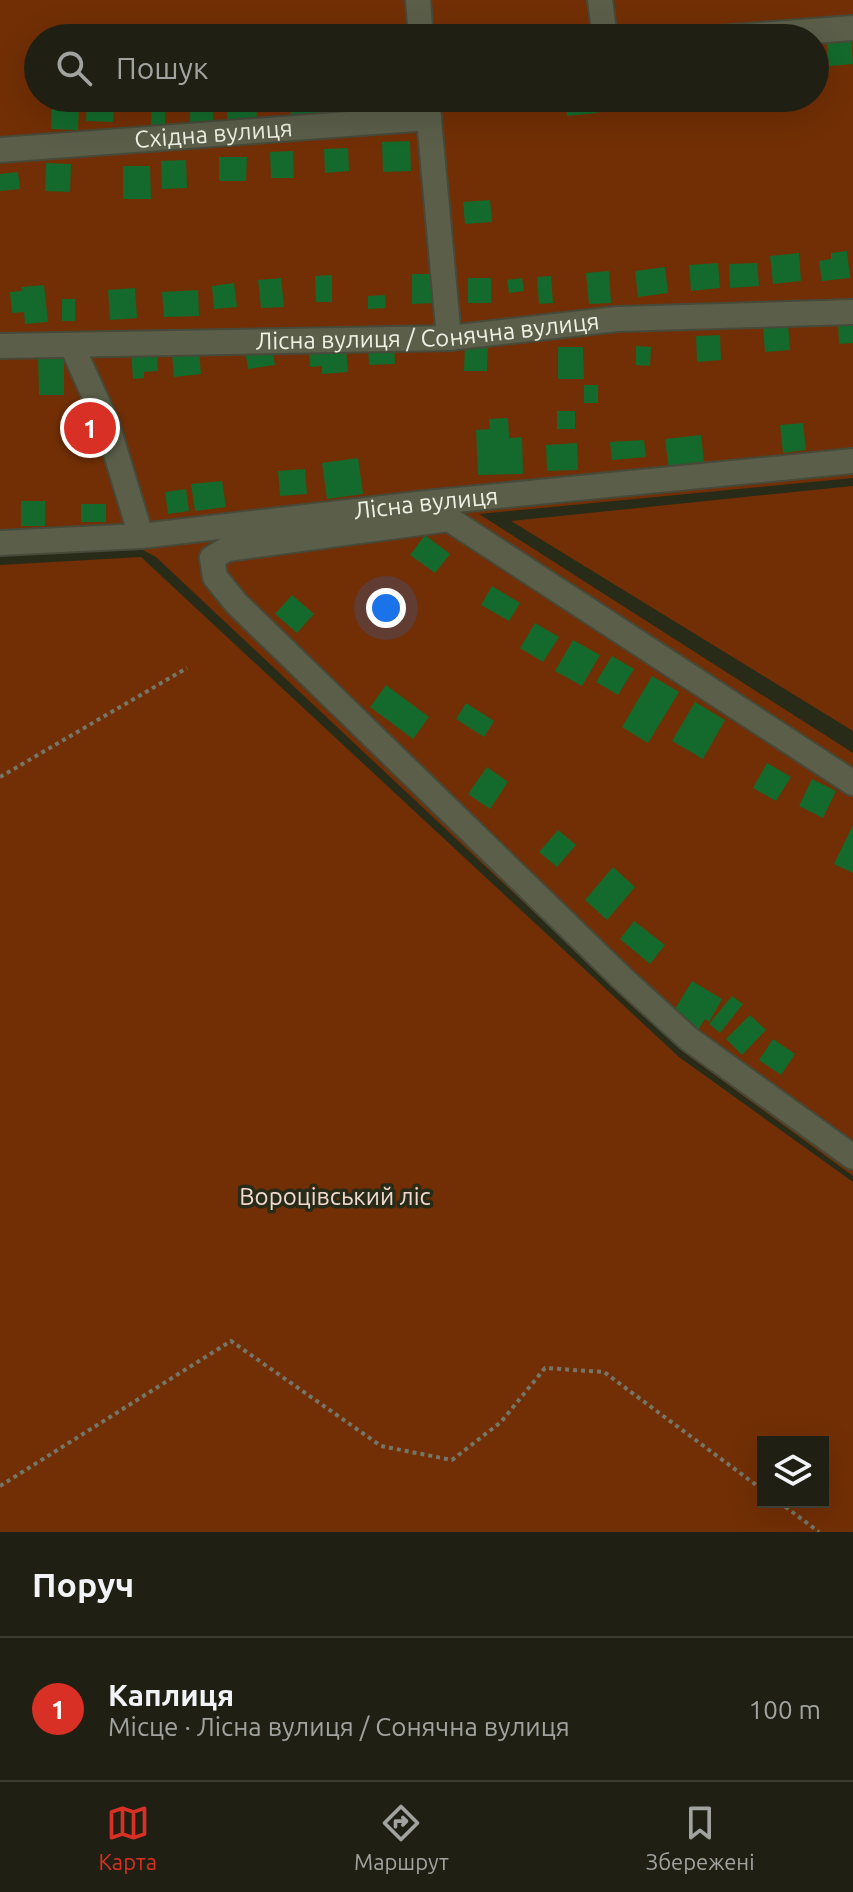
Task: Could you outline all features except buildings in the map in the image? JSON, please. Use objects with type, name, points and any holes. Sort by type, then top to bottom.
[{"type":"street","points":[[418,0],[420,24]]},
{"type":"street","points":[[600,0],[603,24]]},
{"type":"street","points":[[829,30],[853,28]]},
{"type":"street","name":"Східна вулиця","points":[[0,150],[387,112]]},
{"type":"street","points":[[428,112],[449,338]]},
{"type":"street","name":"Лісна вулиця / Сонячна вулиця","points":[[0,346],[449,338],[617,319],[853,312]]},
{"type":"street","points":[[72,346],[107,424],[141,536]]},
{"type":"street","name":"Лісна вулиця","points":[[0,543],[141,536],[426,503],[853,461]]},
{"type":"street","points":[[853,783],[449,519],[227,549],[212,558],[215,577],[236,603],[622,978],[689,1039],[853,1157]]},
{"type":"path","points":[[0,777],[187,668]]},
{"type":"path","points":[[0,1486],[231,1341],[381,1446],[452,1460],[501,1422],[545,1368],[604,1372],[757,1486]]},
{"type":"path","points":[[787,1508],[819,1532]]},
{"type":"green space","points":[[0,0],[853,0],[853,478],[479,514],[853,753],[853,1176],[682,1051],[156,557],[141,549],[0,556]]},
{"type":"green space","points":[[853,486],[853,731],[511,521]]},
{"type":"green space","name":"Вороцівський ліс","points":[[141,557],[679,1057],[853,1182],[853,1532],[0,1532],[0,565]]},
{"type":"place","name":"Каплиця","points":[[90,428]]}]
